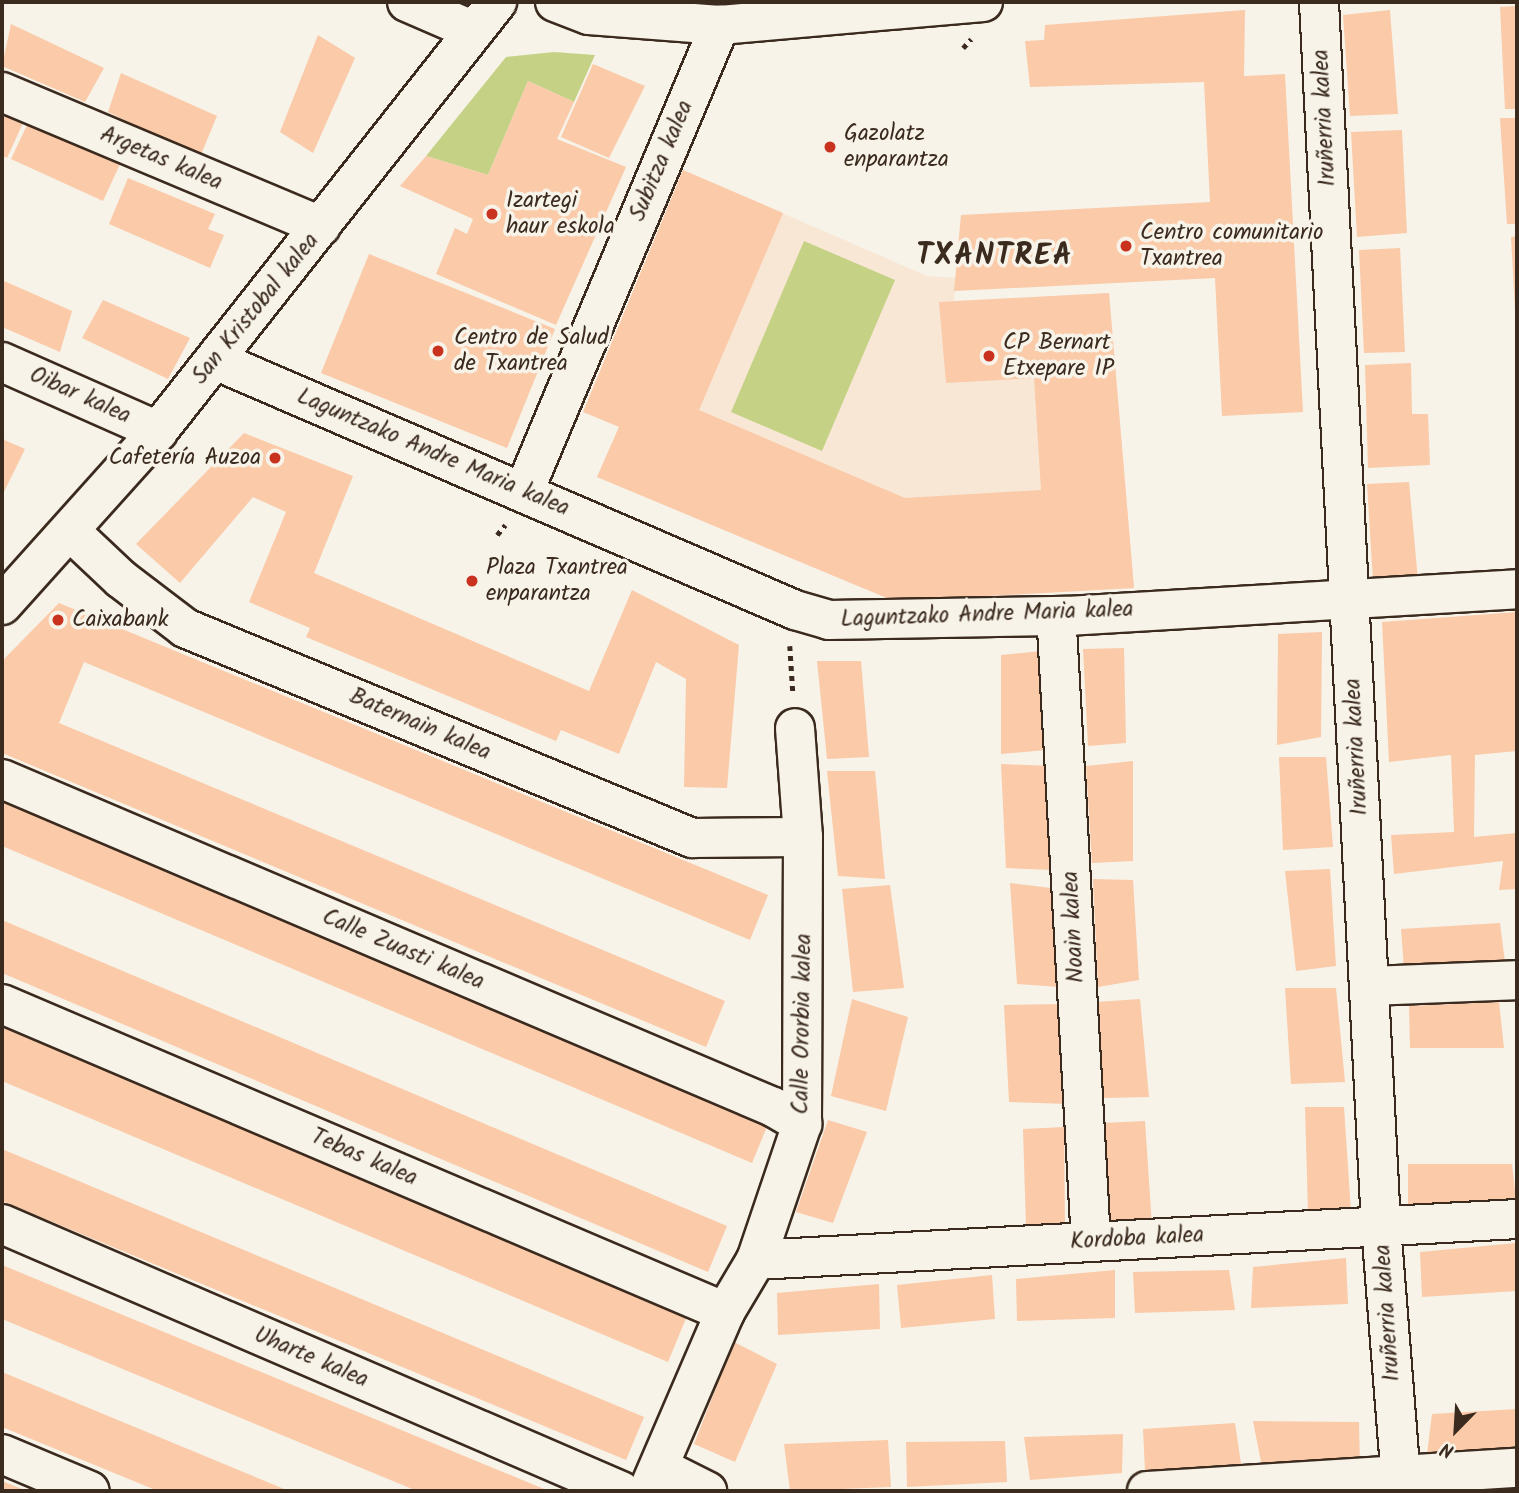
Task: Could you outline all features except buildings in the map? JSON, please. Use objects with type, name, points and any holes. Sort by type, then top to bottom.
[{"type":"street","points":[[407,2],[474,31]]},
{"type":"street","name":"San Kristobal kalea","points":[[2,605],[158,431],[497,2]]},
{"type":"street","points":[[555,2],[589,15],[720,24],[983,2]]},
{"type":"street","name":"Iruñerria kalea","points":[[1319,2],[1361,603],[1370,986],[1381,1226],[1401,1484]]},
{"type":"street","name":"Subitza kalea","points":[[524,491],[720,24]]},
{"type":"street","name":"Argetas kalea","points":[[2,93],[321,226]]},
{"type":"street","name":"Laguntzako Andre Maria kalea","points":[[215,360],[796,610],[829,620],[1067,616],[1361,603],[1517,601]]},
{"type":"street","name":"Oibar kalea","points":[[2,362],[158,431]]},
{"type":"street","name":"Baternain kalea","points":[[70,531],[121,579],[185,628],[692,838],[803,837]]},
{"type":"street","name":"Laguntzako Andre Maria kalea","points":[[1361,603],[1517,589]]},
{"type":"street","name":"Noain kalea","points":[[1067,616],[1057,628],[1091,1242]]},
{"type":"street","name":"Calle Ororbia kalea","points":[[654,1479],[725,1312],[756,1260],[802,1124],[803,837],[795,728]]},
{"type":"street","name":"Calle Zuasti kalea","points":[[2,779],[774,1107],[802,1124]]},
{"type":"street","points":[[1370,986],[1517,980]]},
{"type":"street","name":"Tebas kalea","points":[[2,1004],[725,1312]]},
{"type":"street","name":"Kordoba kalea","points":[[756,1260],[1517,1219]]},
{"type":"street","name":"Uharte kalea","points":[[2,1224],[621,1491]]},
{"type":"street","points":[[2,1454],[90,1491]]},
{"type":"street","points":[[1147,1491],[1401,1484],[1517,1468]]},
{"type":"street","points":[[654,1479],[707,1491]]},
{"type":"path","points":[[795,728],[790,633],[796,610]]},
{"type":"shaded area","name":"CP Bernart Etxepare IP","points":[[683,170],[927,276],[956,278],[954,301],[1109,293],[1134,588],[894,601],[597,477],[619,427]]},
{"type":"green space","points":[[554,52],[595,55],[574,102],[528,81],[488,175],[426,156],[506,57]]},
{"type":"green space","points":[[804,241],[895,280],[822,451],[731,412]]},
{"type":"place","name":"Gazolatz enparantza","points":[[830,147]]},
{"type":"place","name":"Izartegi haur eskola","points":[[492,214]]},
{"type":"place","name":"Centro comunitario Txantrea","points":[[1126,246]]},
{"type":"place","name":"Centro de Salud de Txantrea","points":[[438,351]]},
{"type":"place","name":"CP Bernart Etxepare IP","points":[[989,356]]},
{"type":"place","name":"Cafetería Auzoa","points":[[275,458]]},
{"type":"place","name":"Plaza Txantrea enparantza","points":[[472,581]]},
{"type":"place","name":"Caixabank","points":[[58,620]]},
{"type":"district","name":"TXANTREA","points":[[995,256]]}]
